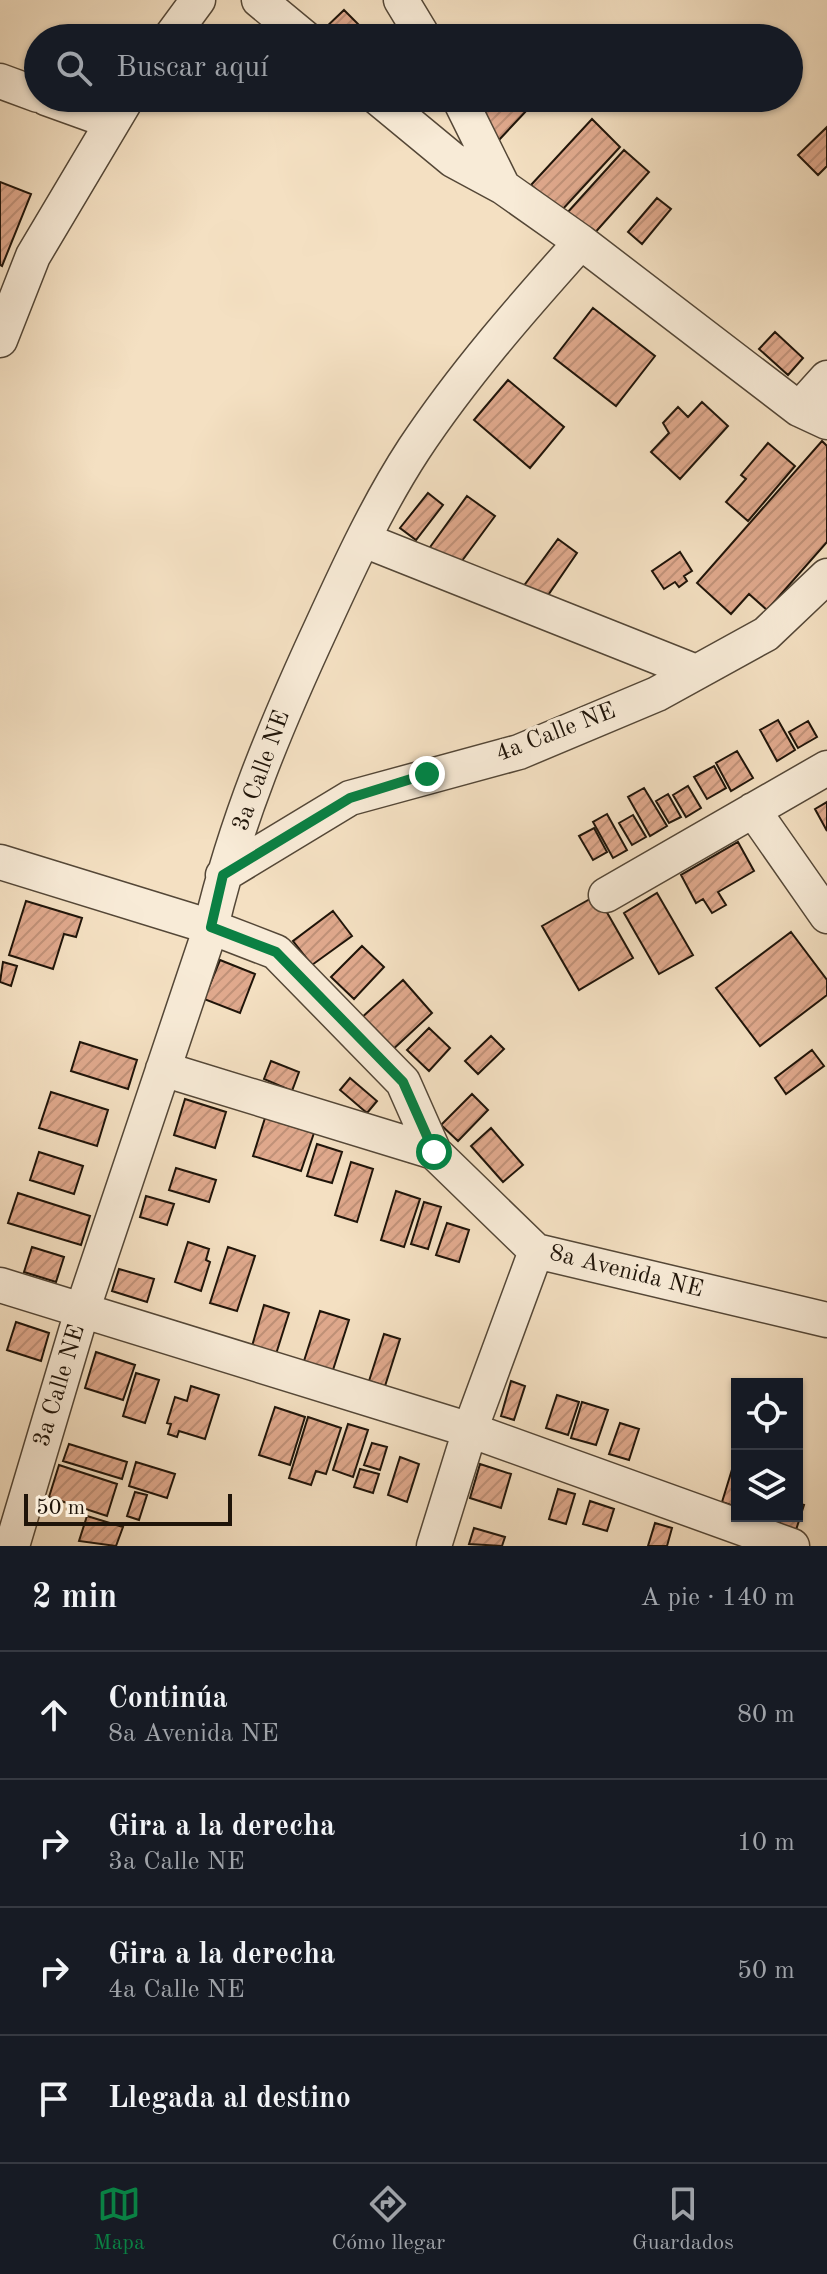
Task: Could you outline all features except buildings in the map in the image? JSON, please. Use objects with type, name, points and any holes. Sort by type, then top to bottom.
[{"type":"street","points":[[180,24],[198,0]]},
{"type":"street","points":[[259,0],[288,24]]},
{"type":"street","points":[[401,0],[416,24]]},
{"type":"street","points":[[0,81],[24,90]]},
{"type":"street","points":[[0,340],[33,256],[118,112]]},
{"type":"street","points":[[395,112],[453,160],[503,187],[581,242],[813,416],[827,378]]},
{"type":"street","points":[[466,112],[503,187]]},
{"type":"street","name":"3a Calle NE","points":[[12,1546],[82,1311],[211,927],[223,875],[277,724],[364,540],[414,450],[492,346],[581,242]]},
{"type":"street","points":[[364,540],[696,672]]},
{"type":"street","name":"4a Calle NE","points":[[223,875],[350,798],[519,752],[657,694],[766,634],[827,576]]},
{"type":"street","points":[[606,895],[827,768]]},
{"type":"street","points":[[753,810],[827,916]]},
{"type":"street","name":"8a Avenida NE","points":[[0,862],[211,927],[276,952],[403,1082],[434,1152],[536,1251],[827,1320]]},
{"type":"street","points":[[163,1069],[434,1152]]},
{"type":"street","points":[[434,1546],[470,1430],[536,1251]]},
{"type":"street","points":[[0,1285],[470,1430],[792,1546]]},
{"type":"route","points":[[427,774],[350,798],[223,875],[211,927],[276,952],[403,1082],[434,1152]]}]
